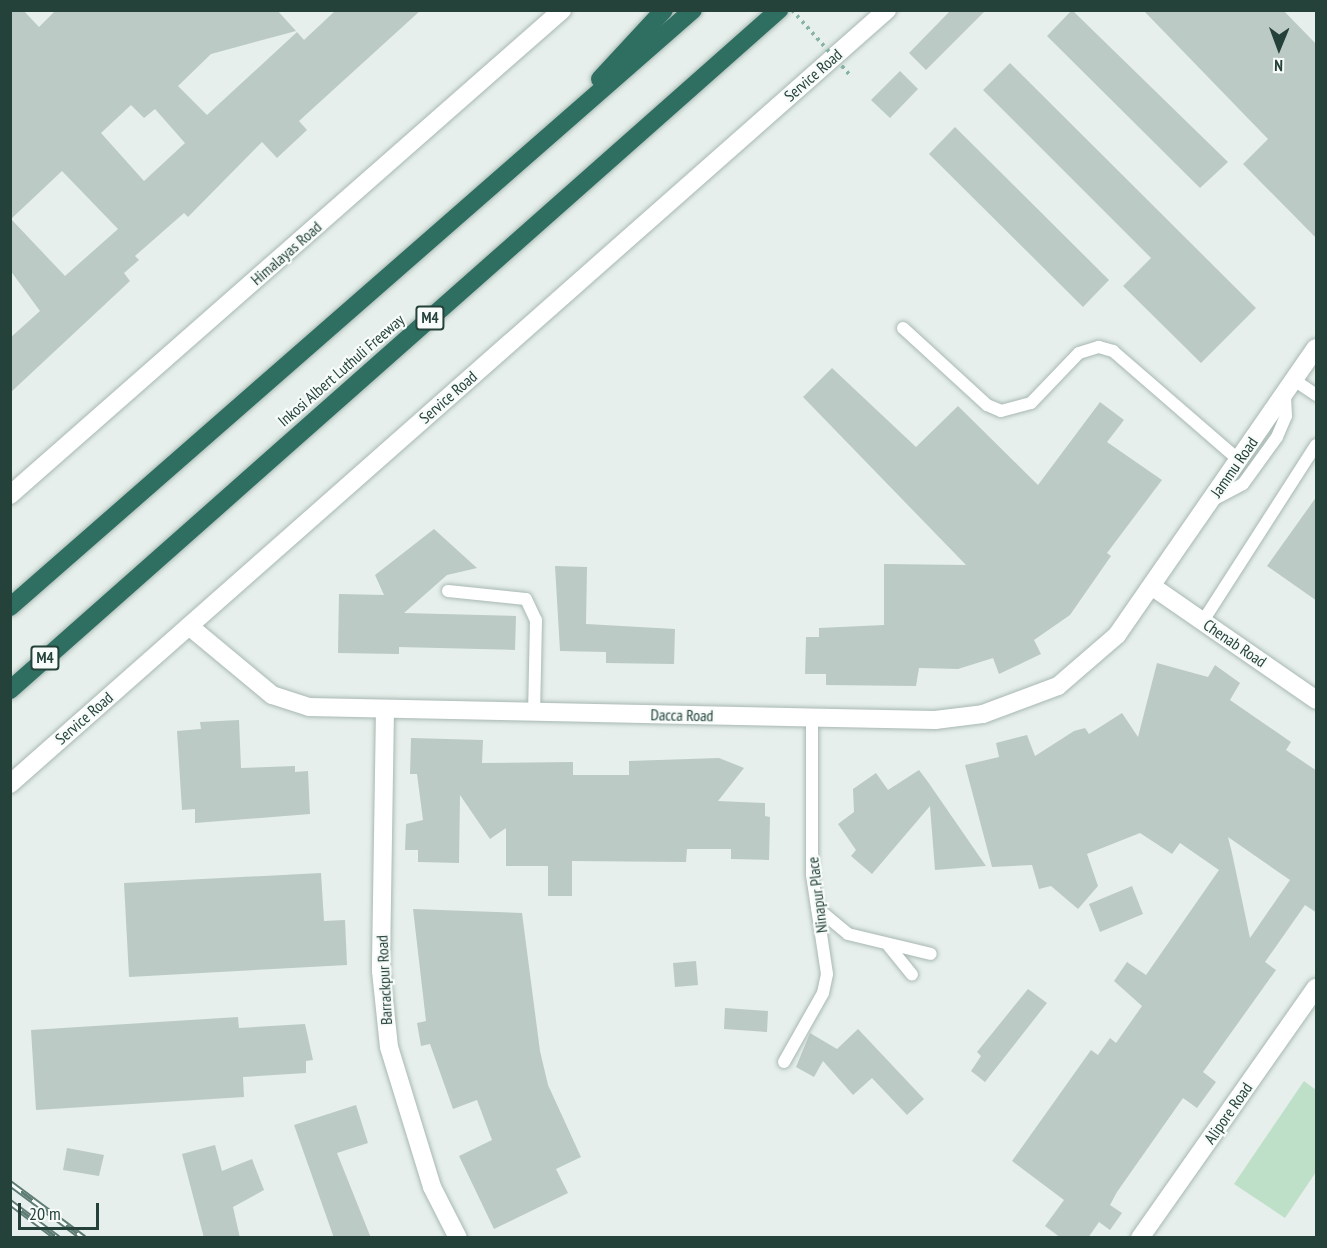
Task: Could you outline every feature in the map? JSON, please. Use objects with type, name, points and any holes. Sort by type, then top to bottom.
[{"type":"highway","points":[[524,159],[664,10]]},
{"type":"highway","points":[[10,608],[693,10]]},
{"type":"highway","name":"Inkosi Albert Luthuli Freeway","points":[[10,690],[779,10]]},
{"type":"street","name":"Himalayas Road","points":[[10,495],[562,10]]},
{"type":"street","name":"Service Road","points":[[10,784],[887,10]]},
{"type":"street","name":"Jammu Road","points":[[1153,587],[1317,348]]},
{"type":"street","name":"Dacca Road","points":[[189,626],[272,695],[309,707],[935,720],[1020,703],[1089,664],[1153,587]]},
{"type":"street","name":"Chenab Road","points":[[1153,587],[1317,700]]},
{"type":"street","name":"Barrackpur Road","points":[[385,709],[381,971],[389,1047],[432,1187],[458,1238]]},
{"type":"street","name":"Alipore Road","points":[[1140,1238],[1317,988]]},
{"type":"lane","points":[[903,328],[987,405],[1001,411],[1031,403],[1079,353],[1099,347],[1113,351],[1239,460]]},
{"type":"lane","points":[[1211,501],[1243,484],[1277,437],[1286,416],[1290,387],[1317,395]]},
{"type":"lane","points":[[1203,621],[1317,445]]},
{"type":"lane","points":[[448,591],[526,599],[536,620],[534,712]]},
{"type":"lane","name":"Ninapur Place","points":[[784,1062],[823,993],[827,974],[812,875],[812,717]]},
{"type":"lane","points":[[817,907],[848,934],[931,954]]},
{"type":"lane","points":[[888,945],[912,975]]},
{"type":"path","points":[[792,10],[849,75]]},
{"type":"green space","points":[[1304,1081],[1316,1090],[1316,1172],[1285,1218],[1234,1184]]},
{"type":"building","points":[[10,10],[23,10],[39,27],[56,10],[277,10],[296,31],[211,54],[178,86],[207,115],[297,32],[304,40],[336,10],[421,10],[299,121],[307,130],[277,158],[262,142],[188,217],[184,213],[135,256],[139,260],[124,273],[130,281],[10,393],[10,338],[40,311],[10,270]],"holes":[[[131,105],[144,118],[155,109],[185,143],[144,181],[101,133]],[[62,171],[118,229],[65,276],[11,219]]]},
{"type":"building","points":[[951,10],[986,10],[926,70],[909,53]]},
{"type":"building","points":[[1072,10],[1228,162],[1200,188],[1047,36]]},
{"type":"building","points":[[1143,10],[1283,10],[1317,45],[1317,239],[1243,164],[1268,139]]},
{"type":"building","points":[[1010,63],[1256,308],[1201,363],[1123,286],[1151,258],[983,90]]},
{"type":"building","points":[[900,71],[918,89],[890,118],[871,100]]},
{"type":"building","points":[[955,127],[1109,280],[1083,307],[929,154]]},
{"type":"building","points":[[832,368],[916,447],[958,406],[1038,485],[1100,402],[1124,420],[1107,442],[1162,480],[1107,553],[1111,556],[1070,615],[1034,640],[1041,654],[999,674],[993,658],[958,669],[919,668],[916,686],[826,685],[826,674],[805,674],[806,637],[819,637],[819,628],[884,625],[884,564],[966,565],[803,397]]},
{"type":"building","points":[[1317,496],[1317,601],[1267,566]]},
{"type":"building","points":[[434,529],[477,568],[447,575],[404,613],[516,616],[515,650],[399,647],[399,654],[338,653],[339,594],[384,595],[375,575]]},
{"type":"building","points":[[555,566],[587,567],[586,624],[675,629],[674,664],[606,663],[606,652],[560,651]]},
{"type":"building","points":[[1157,663],[1208,677],[1215,665],[1240,683],[1230,700],[1291,742],[1286,750],[1317,771],[1317,913],[1305,905],[1265,962],[1276,970],[1203,1072],[1216,1082],[1197,1108],[1183,1098],[1117,1192],[1110,1205],[1122,1213],[1110,1230],[1099,1222],[1088,1238],[1061,1238],[1045,1226],[1064,1200],[1012,1161],[1091,1050],[1098,1055],[1110,1038],[1116,1043],[1142,1006],[1114,981],[1127,962],[1146,975],[1219,870],[1180,843],[1172,854],[1140,833],[1087,854],[1098,886],[1078,909],[1051,886],[1039,889],[1032,865],[992,867],[965,765],[999,757],[996,743],[1027,735],[1035,756],[1074,731],[1085,728],[1089,734],[1122,713],[1138,737]],"holes":[[[1228,837],[1290,880],[1250,938]]]},
{"type":"building","points":[[239,720],[241,768],[295,766],[295,772],[308,771],[310,814],[195,823],[195,809],[182,810],[177,731],[201,729],[200,722]]},
{"type":"building","points":[[411,738],[483,740],[482,763],[573,762],[573,775],[629,775],[629,761],[719,758],[744,768],[718,801],[765,803],[765,816],[770,817],[769,860],[731,859],[731,849],[687,849],[686,862],[572,861],[572,896],[548,896],[548,866],[506,866],[506,828],[490,839],[460,795],[459,863],[418,862],[418,850],[405,850],[406,824],[423,820],[417,774],[410,774]]},
{"type":"building","points":[[919,770],[986,866],[935,870],[930,806],[872,874],[851,856],[856,850],[838,824],[854,812],[853,789],[876,773],[888,790]]},
{"type":"building","points":[[321,873],[324,921],[345,920],[347,965],[129,977],[124,883]]},
{"type":"building","points":[[1132,886],[1143,914],[1100,932],[1089,904]]},
{"type":"building","points":[[413,909],[522,913],[540,1051],[548,1085],[581,1157],[556,1169],[568,1193],[494,1229],[459,1156],[492,1140],[477,1100],[453,1109],[430,1044],[421,1046],[417,1023],[426,1021]]},
{"type":"building","points":[[696,961],[698,985],[675,987],[673,963]]},
{"type":"building","points":[[1028,989],[1047,1003],[985,1082],[971,1071],[981,1056],[977,1052]]},
{"type":"building","points":[[725,1008],[768,1011],[767,1032],[724,1029]]},
{"type":"building","points":[[238,1017],[239,1028],[305,1024],[313,1060],[306,1061],[306,1073],[243,1077],[244,1097],[36,1110],[31,1030]]},
{"type":"building","points":[[858,1029],[924,1099],[907,1115],[872,1078],[853,1095],[823,1061],[814,1077],[796,1067],[810,1033],[837,1049]]},
{"type":"building","points":[[356,1105],[368,1143],[337,1153],[371,1238],[334,1238],[294,1125]]},
{"type":"building","points":[[215,1145],[222,1171],[252,1159],[264,1190],[233,1207],[240,1238],[204,1238],[182,1154]]},
{"type":"building","points":[[67,1148],[104,1155],[99,1176],[63,1170]]},
{"type":"railway","points":[[10,1183],[84,1238]]},
{"type":"railway","points":[[10,1202],[58,1238]]}]
